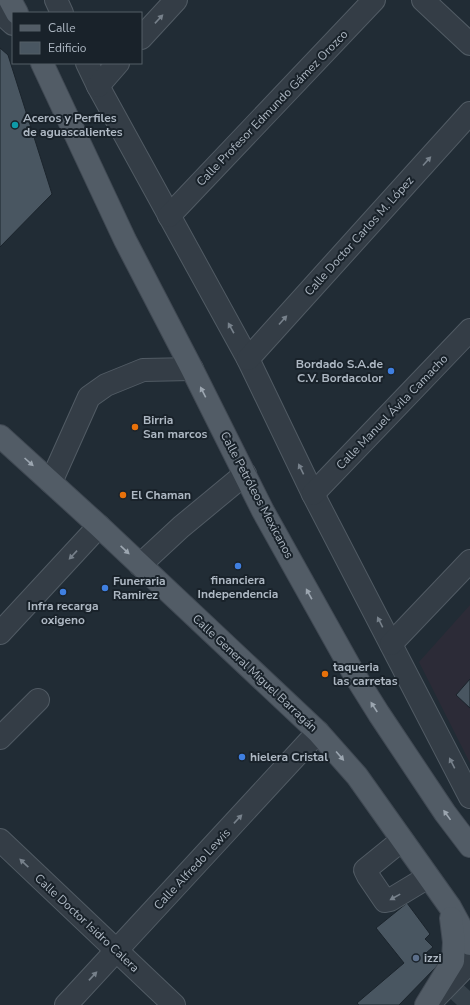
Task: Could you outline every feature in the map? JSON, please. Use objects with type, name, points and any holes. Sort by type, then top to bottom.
[{"type":"main road","points":[[10,0],[16,12]]},
{"type":"main road","name":"Calle Petróleos Mexicanos","points":[[42,64],[125,240],[263,511],[354,674],[445,813],[470,846]]},
{"type":"main road","name":"Calle General Miguel Barragán","points":[[0,436],[99,526],[318,732],[357,776],[450,907],[470,944]]},
{"type":"main road","points":[[427,1005],[453,961],[454,942],[450,907]]},
{"type":"street","points":[[56,0],[62,12]]},
{"type":"street","points":[[142,37],[176,0]]},
{"type":"street","name":"Calle Profesor Edmundo Gámez Orozco","points":[[169,216],[374,0]]},
{"type":"street","points":[[422,0],[470,44]]},
{"type":"street","points":[[0,12],[12,23]]},
{"type":"street","points":[[87,64],[248,359],[313,494],[470,797]]},
{"type":"street","points":[[98,86],[117,64]]},
{"type":"street","name":"Calle Doctor Carlos M. López","points":[[248,359],[470,113]]},
{"type":"street","name":"Calle Manuel Ávila Camacho","points":[[313,494],[470,330]]},
{"type":"street","points":[[51,482],[89,397],[106,385],[143,370],[192,370]]},
{"type":"street","points":[[140,565],[181,527],[245,474]]},
{"type":"street","points":[[0,633],[99,526]]},
{"type":"street","points":[[391,644],[470,561]]},
{"type":"street","points":[[0,738],[38,700]]},
{"type":"street","name":"Calle Alfredo Lewis","points":[[66,1005],[318,732]]},
{"type":"street","name":"Calle Doctor Isidro Calera","points":[[0,840],[174,1005]]},
{"type":"street","points":[[402,840],[365,870],[385,901],[390,900],[428,877]]},
{"type":"street","points":[[427,1005],[470,962]]},
{"type":"shaded area","points":[[470,605],[470,763],[419,662]]},
{"type":"building","name":"Aceros y Perfiles de aguascalientes","points":[[0,48],[8,55],[52,194],[0,247]]},
{"type":"building","points":[[470,679],[470,708],[456,695]]},
{"type":"building","name":"izzi","points":[[407,903],[430,934],[425,939],[433,947],[426,953],[438,965],[399,1005],[359,1005],[357,1003],[404,963],[376,928]]},
{"type":"tunnel","points":[[457,1005],[470,991]]},
{"type":"place","name":"Aceros y Perfiles de aguascalientes","points":[[15,125]]},
{"type":"place","name":"Bordado S.A.de C.V. Bordacolor","points":[[391,371]]},
{"type":"place","name":"Birria San marcos","points":[[135,427]]},
{"type":"place","name":"El Chaman","points":[[123,495]]},
{"type":"place","name":"financiera Independencia","points":[[238,566]]},
{"type":"place","name":"Funeraria Ramirez","points":[[105,588]]},
{"type":"place","name":"Infra recarga oxigeno","points":[[63,592]]},
{"type":"place","name":"taqueria las carretas","points":[[325,674]]},
{"type":"place","name":"hielera Cristal","points":[[242,757]]},
{"type":"place","name":"izzi","points":[[416,958]]}]
